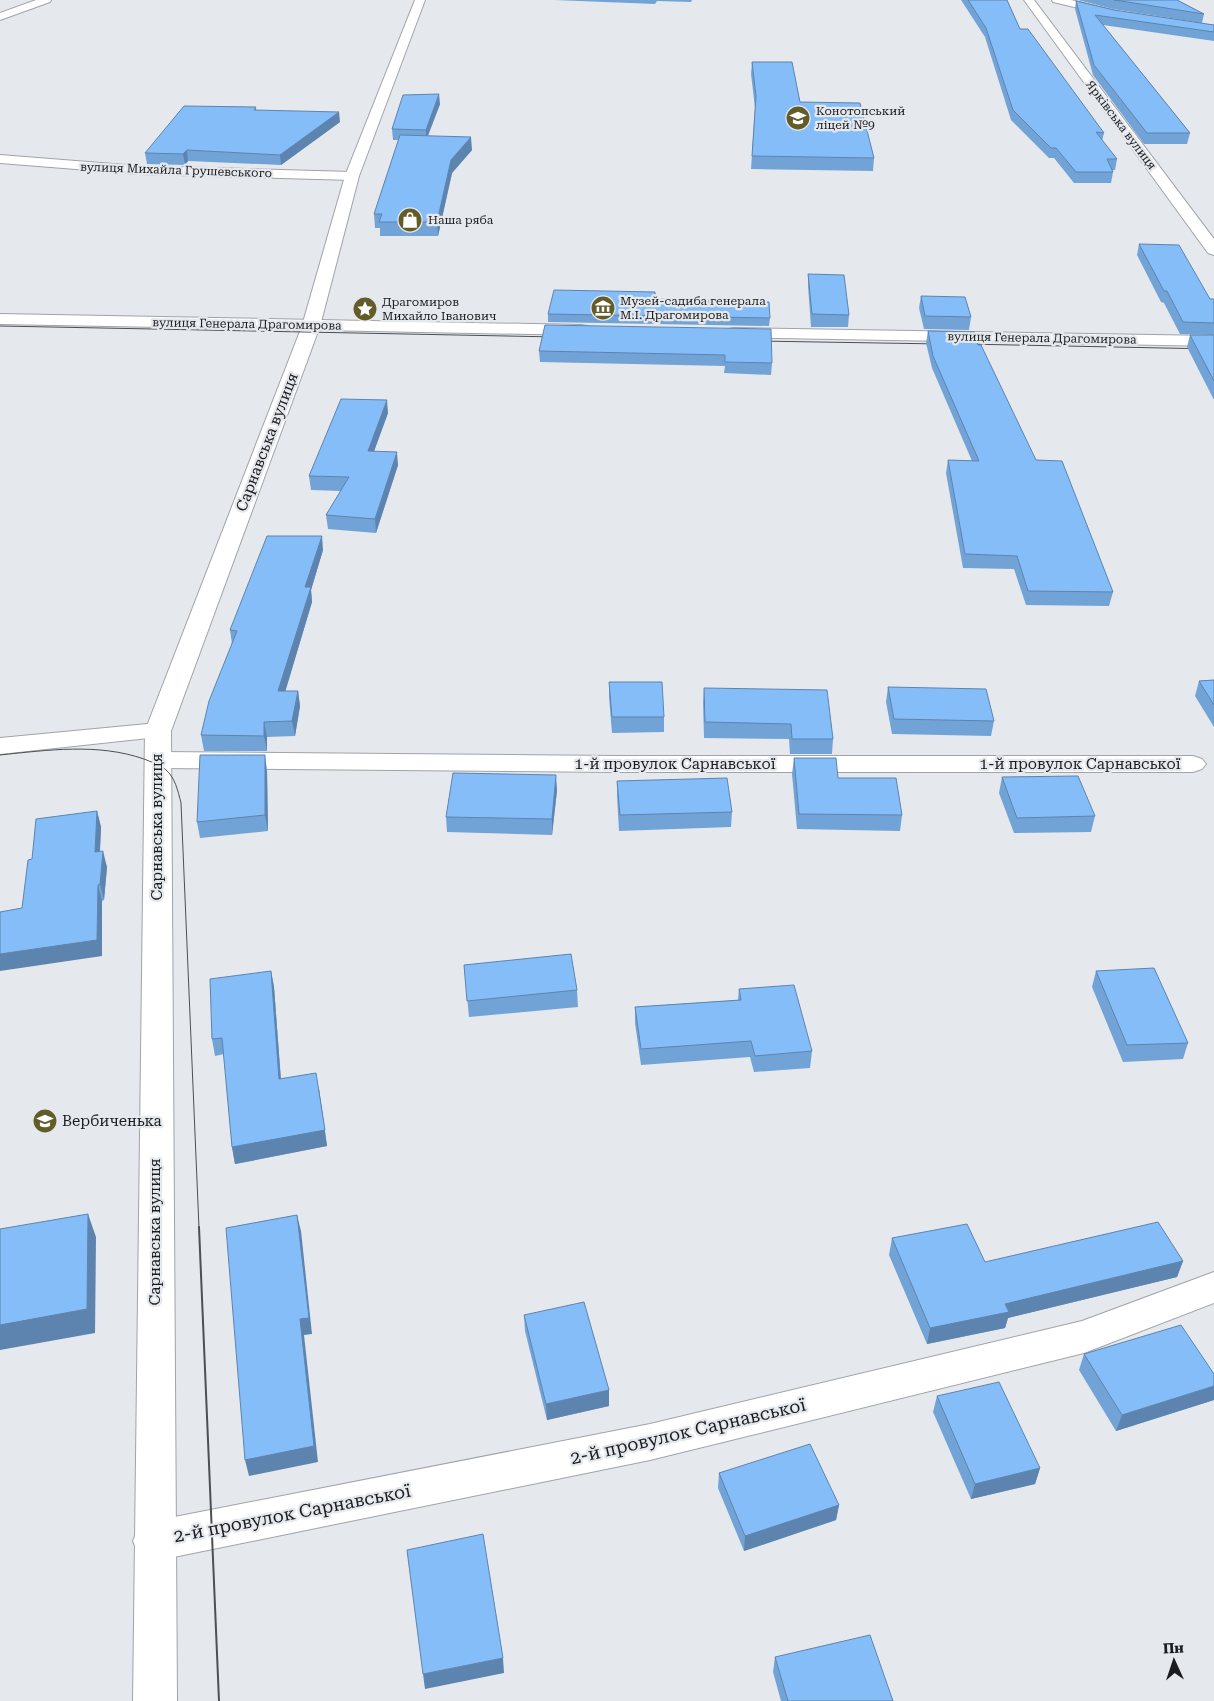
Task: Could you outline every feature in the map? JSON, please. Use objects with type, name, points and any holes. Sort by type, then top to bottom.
[{"type":"street","points":[[0,16],[46,0]]},
{"type":"street","name":"Сарнавська вулиця","points":[[155,1701],[158,731],[311,326],[352,176],[420,0]]},
{"type":"street","name":"Ярківська вулиця","points":[[1029,0],[1214,250]]},
{"type":"street","points":[[1057,0],[1122,15]]},
{"type":"street","name":"вулиця Михайла Грушевського","points":[[0,160],[140,170],[352,176]]},
{"type":"street","name":"вулиця Генерала Драгомирова","points":[[0,319],[599,331]]},
{"type":"street","name":"вулиця Генерала Драгомирова","points":[[718,333],[1214,341]]},
{"type":"street","points":[[0,746],[158,731]]},
{"type":"street","name":"1-й провулок Сарнавської","points":[[158,760],[606,764],[1193,764]]},
{"type":"street","name":"2-й провулок Сарнавської","points":[[154,1541],[650,1442],[1084,1337],[1214,1287]]},
{"type":"building","points":[[968,0],[1007,0],[1020,29],[1028,29],[1104,133],[1096,132],[1117,159],[1107,159],[1113,172],[1076,172],[1056,148],[1051,148],[1013,110],[986,28]]},
{"type":"building","points":[[1115,0],[1177,0],[1204,14]]},
{"type":"building","points":[[1076,1],[1114,10],[1214,25],[1214,32],[1095,15],[1190,133],[1147,133],[1094,65]]},
{"type":"building","points":[[752,62],[792,62],[800,102],[860,103],[874,158],[752,156],[756,96]]},
{"type":"building","points":[[439,94],[426,130],[392,129],[403,95]]},
{"type":"building","points":[[184,106],[256,107],[254,110],[339,112],[280,155],[187,150],[183,154],[145,153]]},
{"type":"building","points":[[400,135],[471,137],[451,160],[437,222],[379,222],[382,214],[374,214]]},
{"type":"building","points":[[1139,244],[1179,245],[1210,299],[1214,299],[1214,323],[1183,322]]},
{"type":"building","points":[[808,274],[844,275],[849,315],[812,314]]},
{"type":"building","points":[[554,290],[655,292],[655,299],[769,302],[770,318],[548,314]]},
{"type":"building","points":[[921,296],[965,297],[971,317],[925,316]]},
{"type":"building","points":[[545,325],[771,329],[772,363],[725,362],[725,355],[539,351]]},
{"type":"building","points":[[928,331],[974,332],[978,345],[981,345],[1036,460],[1062,461],[1113,592],[1028,591],[1017,556],[965,554],[948,460],[979,461],[933,356]]},
{"type":"building","points":[[1190,335],[1214,335],[1214,381]]},
{"type":"building","points":[[341,399],[387,400],[368,451],[397,452],[375,519],[326,515],[349,477],[309,476]]},
{"type":"building","points":[[267,536],[322,536],[305,587],[311,587],[278,691],[298,691],[292,721],[264,722],[264,736],[201,735],[209,701],[237,631],[230,630]]},
{"type":"building","points":[[1214,680],[1214,705],[1199,681]]},
{"type":"building","points":[[609,682],[662,682],[664,717],[612,717]]},
{"type":"building","points":[[888,687],[986,689],[994,721],[894,719]]},
{"type":"building","points":[[704,688],[827,690],[833,739],[792,739],[791,724],[705,722]]},
{"type":"building","points":[[200,755],[265,755],[265,815],[197,822]]},
{"type":"building","points":[[794,758],[836,758],[838,778],[896,778],[902,815],[799,814]]},
{"type":"building","points":[[453,773],[556,775],[552,819],[446,817]]},
{"type":"building","points":[[1078,776],[1095,816],[1017,818],[1002,777]]},
{"type":"building","points":[[727,778],[732,812],[620,815],[617,781]]},
{"type":"building","points":[[97,811],[95,852],[103,851],[100,884],[98,885],[97,940],[0,954],[0,912],[22,908],[28,860],[32,859],[36,819]]},
{"type":"building","points":[[571,954],[577,990],[467,1001],[464,965]]},
{"type":"building","points":[[1154,968],[1188,1043],[1127,1045],[1096,971]]},
{"type":"building","points":[[271,971],[279,1079],[316,1073],[325,1130],[232,1147],[222,1038],[212,1039],[210,979]]},
{"type":"building","points":[[794,985],[812,1051],[755,1056],[751,1041],[641,1049],[635,1007],[741,1000],[739,989]]},
{"type":"building","points":[[88,1214],[87,1309],[0,1325],[0,1229]]},
{"type":"building","points":[[297,1215],[309,1318],[300,1319],[314,1446],[245,1460],[226,1228]]},
{"type":"building","points":[[1158,1222],[1183,1261],[1005,1304],[1009,1312],[930,1328],[892,1238],[967,1224],[985,1262]]},
{"type":"building","points":[[584,1302],[609,1390],[546,1404],[524,1315]]},
{"type":"building","points":[[1181,1325],[1214,1374],[1214,1386],[1122,1415],[1084,1354]]},
{"type":"building","points":[[999,1382],[1040,1468],[975,1484],[937,1396]]},
{"type":"building","points":[[810,1444],[839,1505],[745,1536],[719,1473]]},
{"type":"building","points":[[483,1534],[503,1658],[423,1674],[407,1550]]},
{"type":"building","points":[[870,1635],[893,1701],[788,1701],[775,1657]]},
{"type":"tram line","points":[[0,326],[557,337]]},
{"type":"tram line","points":[[757,341],[942,344]]},
{"type":"tram line","points":[[964,344],[1214,349]]},
{"type":"tram line","points":[[0,755],[73,749],[109,751],[127,754],[158,764],[168,772],[176,784],[181,803],[199,1228]]},
{"type":"tram line","points":[[199,1227],[219,1701]]},
{"type":"place","name":"Конотопський ліцей №9","points":[[798,118]]},
{"type":"place","name":"Наша ряба","points":[[410,220]]},
{"type":"place","name":"Музей-садиба генерала М.І. Драгомирова","points":[[603,308]]},
{"type":"place","name":"Драгомиров Михайло Іванович","points":[[365,309]]},
{"type":"place","name":"Вербиченька","points":[[45,1121]]}]
